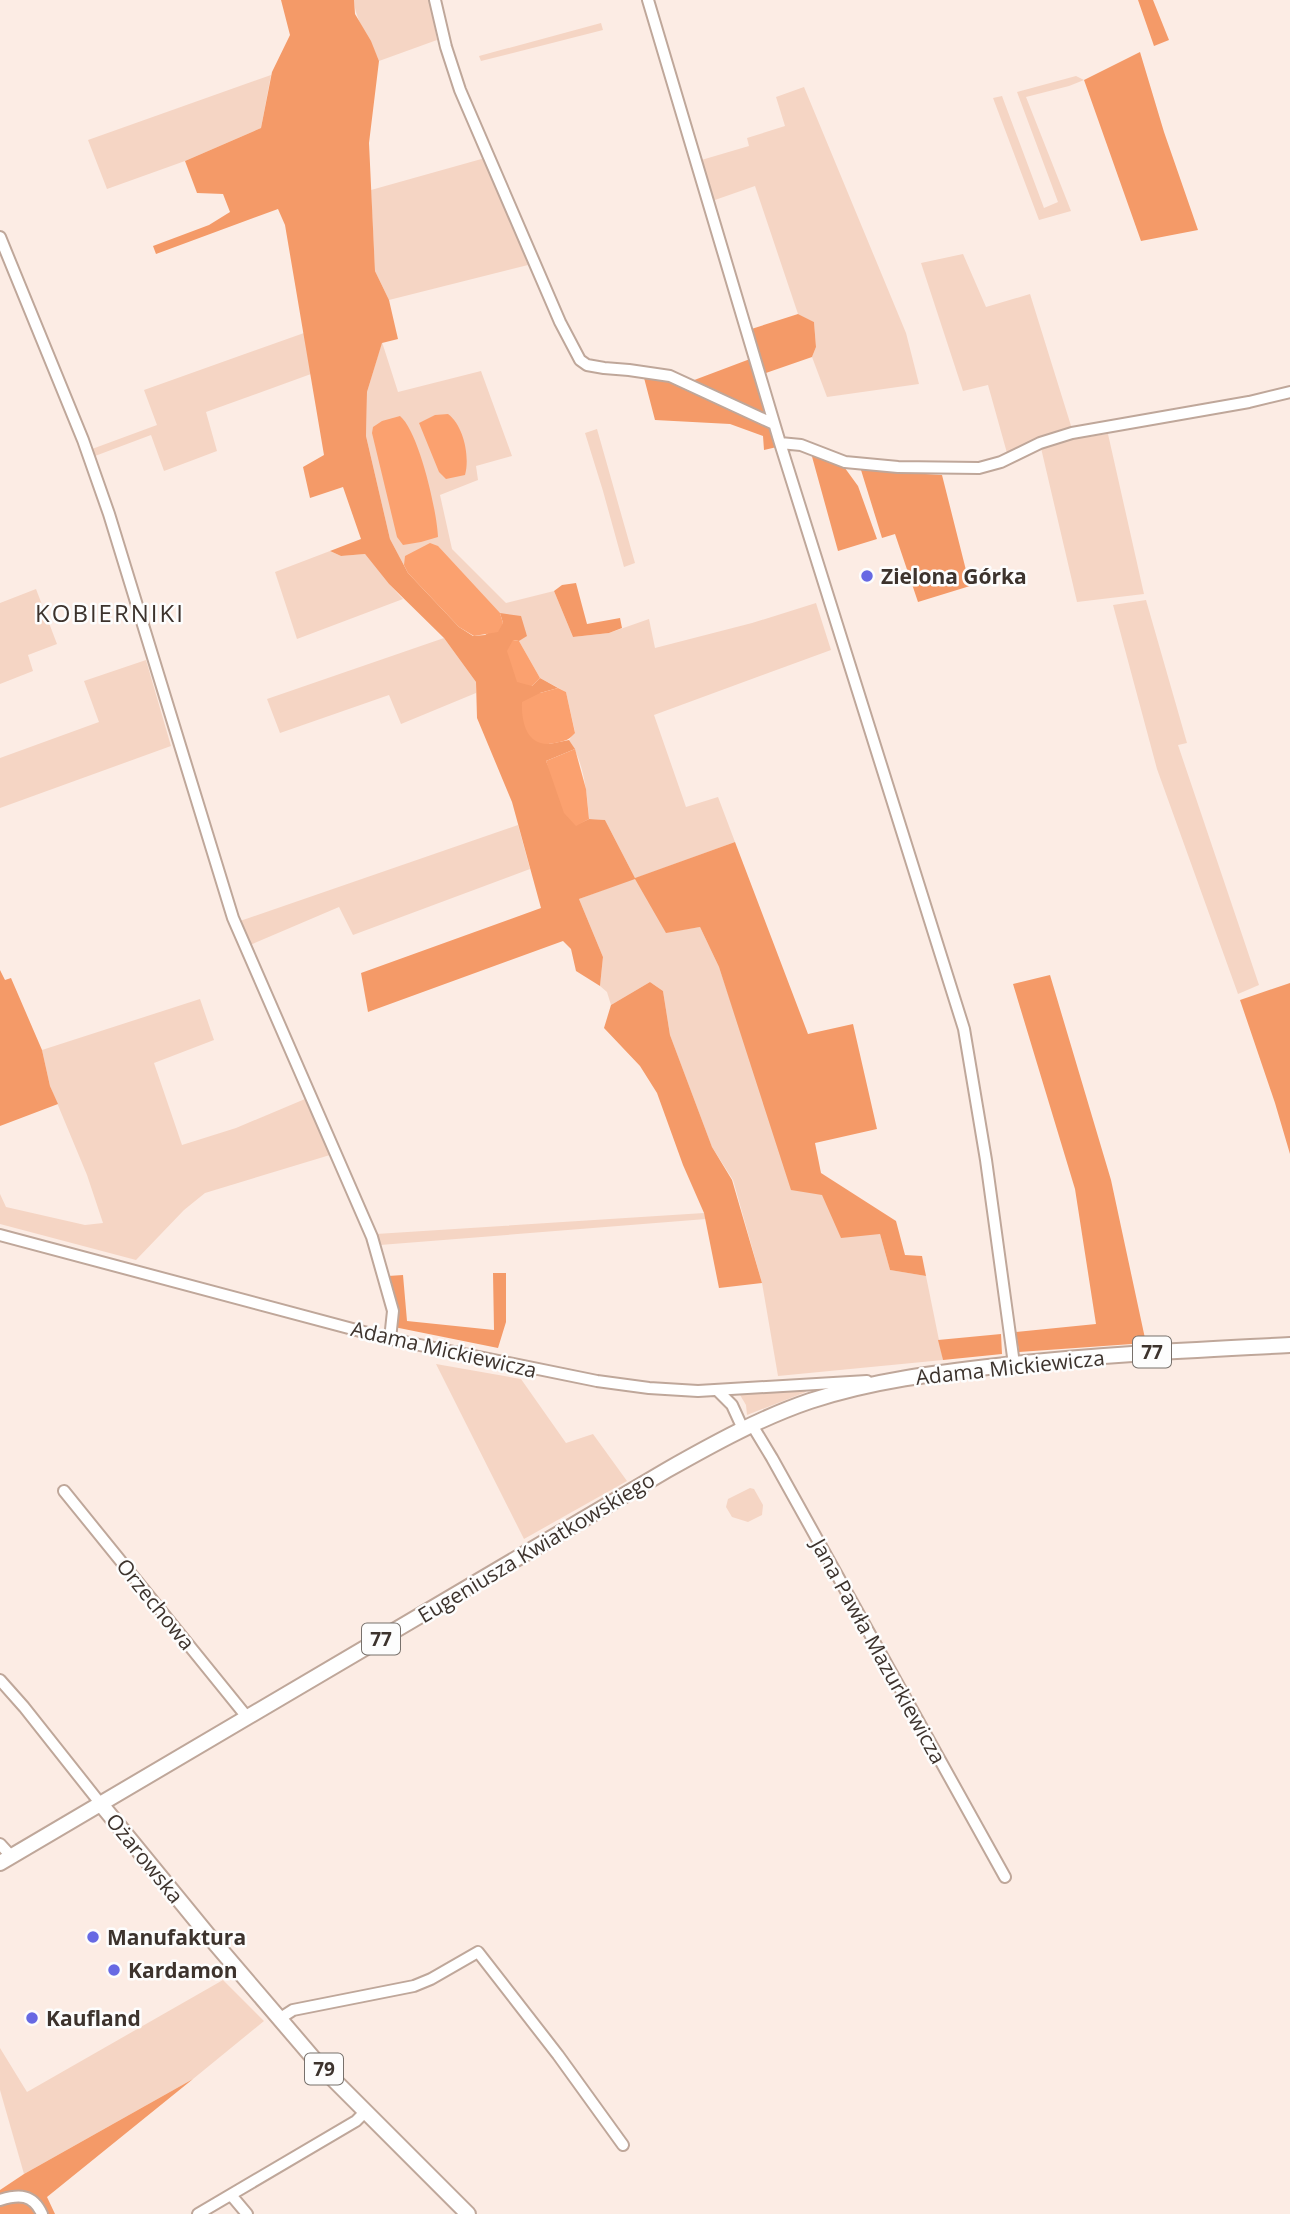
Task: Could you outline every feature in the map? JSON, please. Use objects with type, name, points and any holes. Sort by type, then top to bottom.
[{"type":"main road","name":"Adama Mickiewicza","points":[[747,1427],[811,1401],[898,1379],[1014,1364],[1117,1355],[1290,1345]]},
{"type":"main road","name":"Eugeniusza Kwiatkowskiego","points":[[5,1859],[667,1470],[747,1427]]},
{"type":"main road","name":"Ożarowska","points":[[100,1803],[320,2066],[468,2214]]},
{"type":"street","points":[[435,0],[460,90],[580,360],[587,365],[604,369],[670,376],[774,424]]},
{"type":"street","points":[[648,0],[774,424],[964,1029],[986,1160],[1014,1364]]},
{"type":"street","points":[[0,237],[83,440],[109,514],[233,918],[372,1237],[393,1311],[390,1339]]},
{"type":"street","points":[[780,443],[801,445],[845,462],[898,467],[979,468],[1001,463],[1040,443],[1072,433],[1249,402],[1290,392]]},
{"type":"street","name":"Adama Mickiewicza","points":[[0,1235],[390,1339],[597,1381],[666,1390],[718,1391],[898,1379]]},
{"type":"street","points":[[718,1391],[732,1405],[747,1427]]},
{"type":"street","name":"Jana Pawła Mazurkiewicza","points":[[747,1427],[772,1458],[1005,1877]]},
{"type":"street","name":"Orzechowa","points":[[64,1491],[247,1717]]},
{"type":"street","name":"Ożarowska","points":[[0,1680],[100,1803]]},
{"type":"street","points":[[0,1844],[5,1859]]},
{"type":"street","points":[[279,2019],[293,2010],[414,1986],[478,1952],[623,2145]]},
{"type":"street","points":[[198,2214],[356,2121],[366,2112]]},
{"type":"street","points":[[231,2195],[247,2214]]},
{"type":"street","points":[[0,2200],[20,2196],[30,2198],[39,2206],[42,2214]]},
{"type":"shaded area","points":[[281,0],[354,0],[355,14],[379,61],[369,143],[375,271],[389,300],[398,339],[382,343],[367,392],[366,436],[390,539],[408,573],[459,627],[473,636],[485,635],[503,623],[500,613],[521,616],[527,636],[519,641],[513,640],[532,686],[540,678],[558,688],[540,693],[549,744],[569,740],[575,749],[546,761],[576,825],[589,819],[605,820],[635,878],[735,842],[808,1034],[853,1024],[877,1129],[815,1143],[821,1173],[896,1221],[905,1255],[922,1256],[926,1276],[890,1270],[880,1234],[841,1238],[822,1195],[791,1190],[719,967],[700,927],[666,933],[635,879],[579,899],[603,957],[600,986],[576,971],[571,949],[563,941],[368,1012],[361,973],[541,908],[512,802],[477,718],[476,682],[444,638],[389,584],[365,554],[341,556],[330,551],[361,539],[343,487],[310,498],[303,467],[324,455],[285,225],[278,209],[156,254],[153,246],[209,225],[230,212],[223,194],[197,193],[185,161],[261,128],[272,72],[290,35]]},
{"type":"shaded area","points":[[354,0],[430,0],[437,40],[379,61],[360,23]]},
{"type":"shaded area","points":[[1138,0],[1153,0],[1169,40],[1154,46]]},
{"type":"shaded area","points":[[601,23],[603,30],[481,61],[479,56]]},
{"type":"shaded area","points":[[1140,52],[1198,230],[1141,241],[1084,80]]},
{"type":"shaded area","points":[[271,75],[261,128],[185,161],[107,189],[88,140]]},
{"type":"shaded area","points":[[1076,76],[1084,80],[1026,97],[1071,211],[1039,220],[993,98],[1002,96],[1044,208],[1058,202],[1017,92]]},
{"type":"shaded area","points":[[804,87],[906,333],[919,384],[827,397],[812,357],[816,347],[814,322],[798,314],[755,186],[712,201],[698,161],[749,146],[747,138],[785,126],[776,97]]},
{"type":"shaded area","points":[[485,158],[528,265],[389,300],[375,271],[371,190]]},
{"type":"shaded area","points":[[963,254],[986,307],[1030,294],[1072,429],[1007,453],[988,385],[963,391],[921,263]]},
{"type":"shaded area","points":[[798,314],[814,322],[816,347],[812,357],[763,374],[768,417],[689,382],[750,359],[742,332]]},
{"type":"shaded area","points":[[304,333],[311,374],[206,412],[217,451],[164,471],[151,435],[95,456],[92,449],[157,425],[144,390]]},
{"type":"shaded area","points":[[382,342],[398,392],[481,371],[512,456],[476,466],[478,480],[440,495],[452,549],[506,603],[554,591],[573,637],[609,633],[649,619],[655,648],[816,603],[831,650],[654,715],[686,807],[718,797],[735,842],[636,878],[666,932],[700,927],[719,967],[746,1047],[822,1195],[880,1234],[890,1270],[926,1276],[943,1360],[778,1376],[762,1283],[733,1180],[712,1147],[670,1035],[663,991],[650,982],[611,1005],[607,992],[600,986],[603,957],[579,899],[635,878],[605,820],[589,819],[581,768],[569,740],[575,732],[566,692],[540,678],[519,641],[527,635],[500,614],[408,573],[390,539],[366,436],[367,392]]},
{"type":"shaded area","points":[[643,374],[668,379],[771,426],[777,447],[764,450],[763,436],[730,424],[655,420]]},
{"type":"shaded area","points":[[448,414],[462,434],[467,460],[465,475],[446,479],[439,472],[419,423],[435,415]]},
{"type":"shaded area","points":[[400,416],[414,438],[420,454],[431,492],[438,537],[403,545],[397,537],[372,433],[373,427],[382,421]]},
{"type":"shaded area","points":[[597,429],[635,563],[624,567],[585,433]]},
{"type":"shaded area","points":[[1108,434],[1144,594],[1077,602],[1041,448],[1072,439]]},
{"type":"shaded area","points":[[811,453],[842,464],[858,486],[877,539],[838,551]]},
{"type":"shaded area","points":[[861,470],[942,475],[970,586],[918,602],[895,534],[882,538]]},
{"type":"shaded area","points":[[430,543],[438,546],[500,613],[503,623],[498,632],[474,636],[459,627],[408,573],[404,565],[405,556]]},
{"type":"shaded area","points":[[330,551],[341,556],[365,554],[403,599],[297,639],[275,572]]},
{"type":"shaded area","points":[[576,583],[587,624],[620,618],[622,628],[609,633],[573,637],[554,591],[562,585]]},
{"type":"shaded area","points":[[36,589],[57,644],[28,655],[33,671],[0,684],[0,603]]},
{"type":"shaded area","points":[[1146,600],[1187,743],[1178,745],[1259,985],[1238,994],[1157,769],[1113,605]]},
{"type":"shaded area","points":[[444,638],[476,682],[476,693],[401,724],[389,695],[280,733],[267,699]]},
{"type":"shaded area","points":[[513,640],[519,641],[540,678],[532,686],[517,682],[507,651]]},
{"type":"shaded area","points":[[146,660],[171,746],[0,808],[0,758],[99,722],[84,681]]},
{"type":"shaded area","points":[[558,688],[566,692],[575,733],[562,742],[538,742],[532,738],[525,726],[522,702]]},
{"type":"shaded area","points":[[575,749],[586,789],[589,819],[576,826],[564,813],[546,761]]},
{"type":"shaded area","points":[[518,825],[530,869],[353,935],[339,907],[250,945],[240,921]]},
{"type":"shaded area","points":[[0,970],[5,980],[11,978],[42,1050],[50,1086],[58,1104],[0,1126]]},
{"type":"shaded area","points":[[1050,975],[1111,1180],[1146,1343],[1019,1352],[1016,1332],[1096,1324],[1075,1189],[1013,984]]},
{"type":"shaded area","points":[[650,982],[663,991],[670,1035],[712,1147],[732,1180],[762,1283],[719,1288],[704,1213],[657,1093],[640,1066],[604,1028],[611,1005]]},
{"type":"shaded area","points":[[1290,983],[1290,1154],[1240,1000]]},
{"type":"shaded area","points":[[200,999],[214,1040],[154,1063],[182,1145],[236,1128],[305,1099],[330,1155],[205,1193],[184,1210],[136,1260],[0,1224],[0,1194],[6,1207],[85,1225],[103,1223],[87,1175],[50,1086],[42,1050]]},
{"type":"shaded area","points":[[704,1213],[706,1219],[380,1245],[376,1234]]},
{"type":"shaded area","points":[[493,1273],[506,1273],[506,1322],[498,1348],[394,1327],[388,1276],[403,1275],[407,1321],[494,1330]]},
{"type":"shaded area","points":[[1001,1334],[1002,1354],[943,1360],[938,1340]]},
{"type":"shaded area","points":[[436,1364],[521,1379],[566,1443],[593,1434],[627,1481],[524,1539]]},
{"type":"shaded area","points":[[806,1390],[747,1415],[746,1405],[740,1395]]},
{"type":"shaded area","points":[[750,1488],[754,1489],[763,1505],[762,1515],[748,1522],[732,1517],[726,1507],[728,1499]]},
{"type":"shaded area","points":[[223,1980],[264,2021],[193,2079],[24,2174],[0,2090],[0,2048],[27,2092]]},
{"type":"shaded area","points":[[193,2079],[47,2197],[55,2214],[0,2214],[0,2190]]},
{"type":"place","name":"Zielona Górka","points":[[867,576]]},
{"type":"place","name":"Manufaktura","points":[[93,1937]]},
{"type":"place","name":"Kardamon","points":[[114,1970]]},
{"type":"place","name":"Kaufland","points":[[32,2018]]},
{"type":"district","name":"KOBIERNIKI","points":[[110,612]]}]
